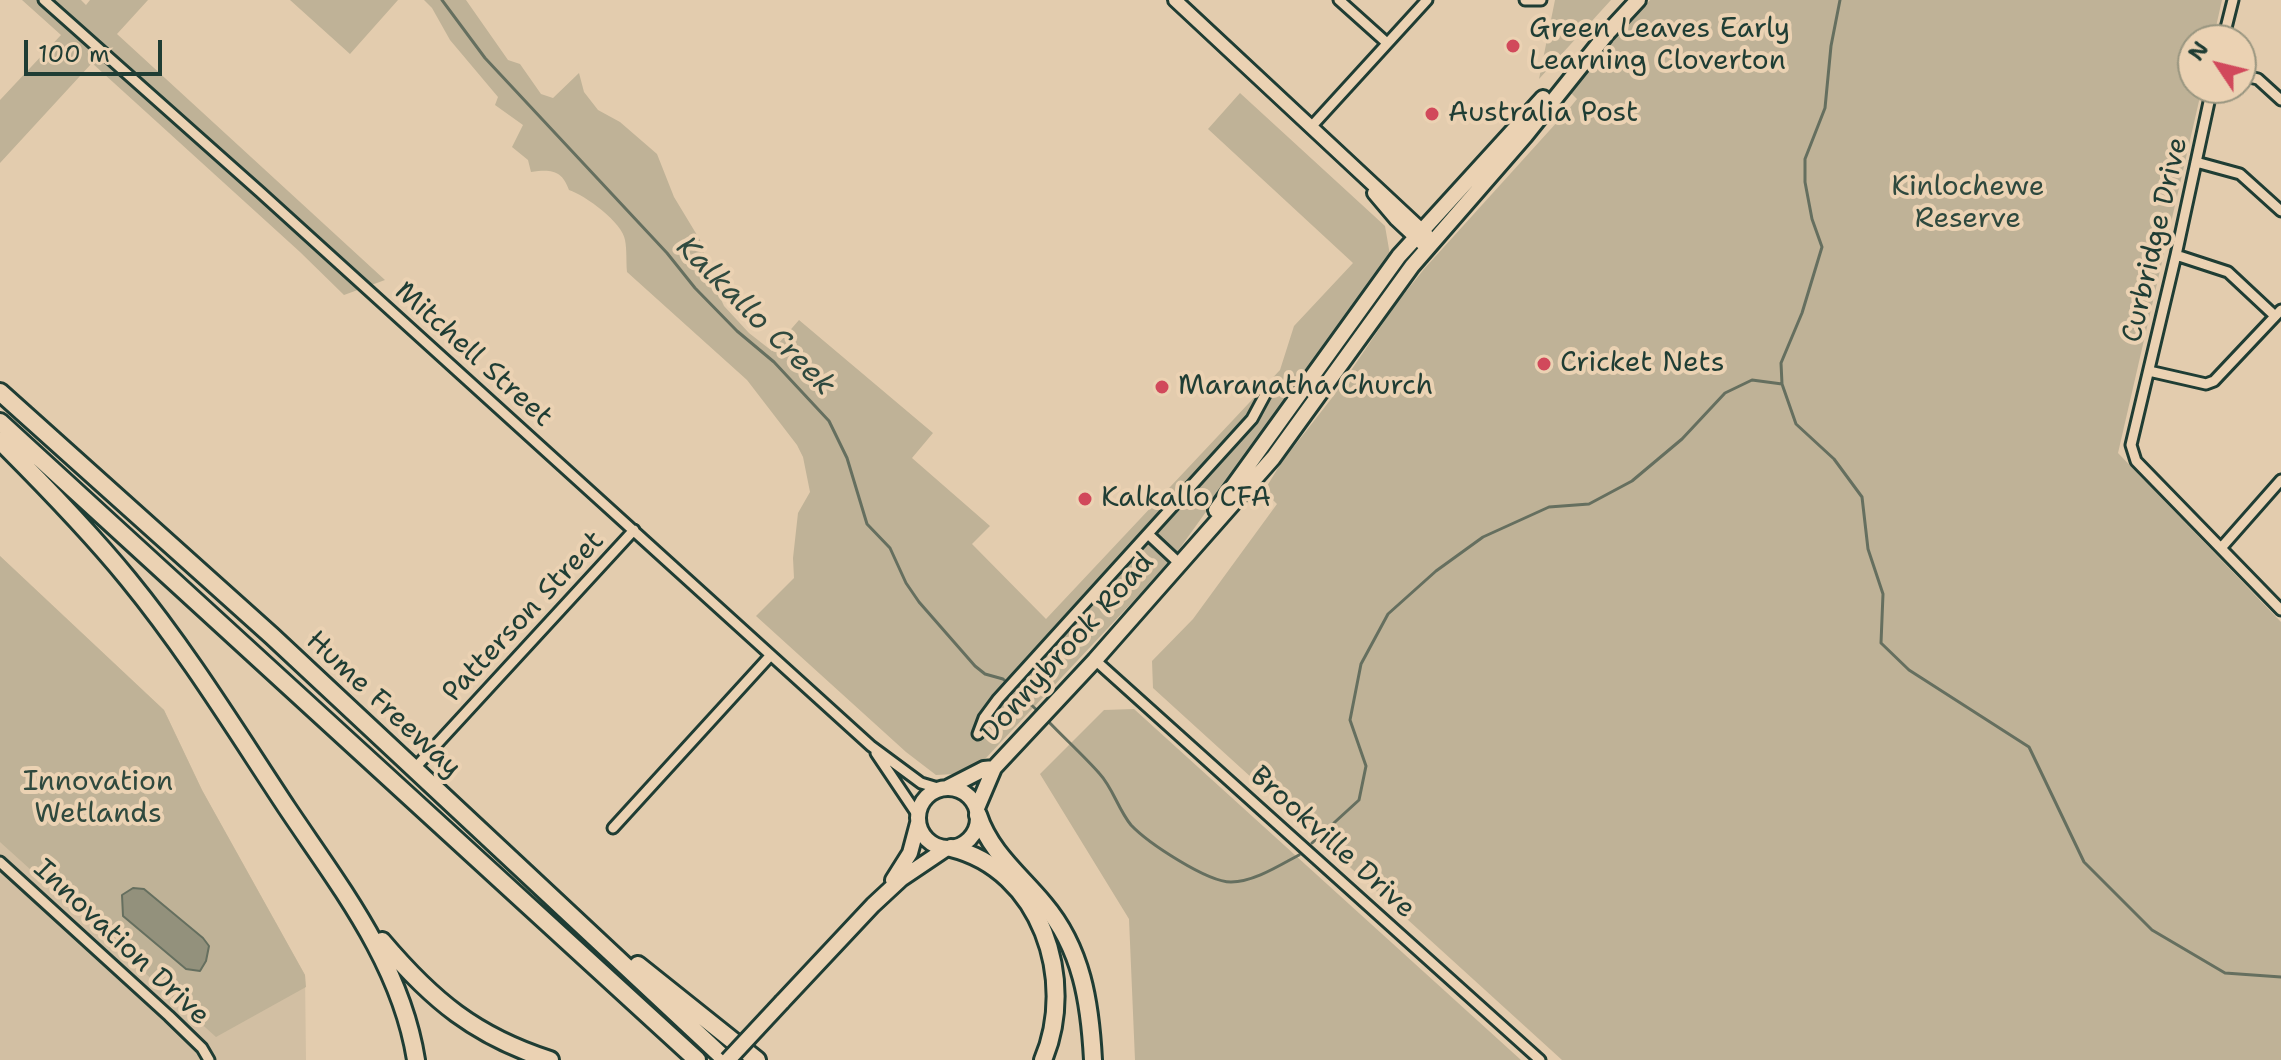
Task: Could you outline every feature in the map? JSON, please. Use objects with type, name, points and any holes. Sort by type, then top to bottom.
[{"type":"highway","name":"Hume Freeway","points":[[0,392],[272,636],[727,1060]]},
{"type":"highway","name":"Hume Freeway","points":[[0,422],[697,1060]]},
{"type":"highway","points":[[0,441],[128,578],[187,656],[357,912],[392,977],[405,1013],[416,1060]]},
{"type":"highway","points":[[977,812],[983,830],[997,851],[1043,902],[1068,939],[1089,999],[1093,1060]]},
{"type":"highway","points":[[949,848],[976,855],[995,868],[1025,899],[1043,929],[1052,956],[1058,993],[1055,1024],[1043,1060]]},
{"type":"highway","points":[[557,903],[757,1060]]},
{"type":"highway","points":[[357,912],[415,980],[446,1007],[510,1045],[550,1060]]},
{"type":"main road","name":"Donnybrook Road","points":[[1182,561],[1373,289],[1418,233],[1638,0]]},
{"type":"main road","name":"Donnybrook Road","points":[[977,812],[994,768],[1095,660],[1273,458],[1392,292],[1525,136],[1605,36]]},
{"type":"main road","name":"Donnybrook Road","points":[[944,789],[984,769],[994,768]]},
{"type":"main road","points":[[727,1060],[901,879],[949,848],[968,840],[978,825],[977,812],[965,793],[944,789],[928,796],[910,853],[873,905]]},
{"type":"main road","points":[[919,819],[925,837],[949,848]]},
{"type":"street","name":"Mitchell Street","points":[[44,0],[871,746],[921,783],[944,789]]},
{"type":"street","points":[[1175,0],[1355,168],[1387,210],[1418,233],[1427,248]]},
{"type":"street","points":[[1339,0],[1387,43]]},
{"type":"street","points":[[1311,127],[1427,0]]},
{"type":"street","points":[[1525,0],[1541,0]]},
{"type":"street","points":[[2227,24],[2233,0]]},
{"type":"street","points":[[2257,79],[2281,100]]},
{"type":"street","name":"Curbridge Drive","points":[[2209,104],[2131,445],[2136,461],[2281,610]]},
{"type":"street","points":[[2196,162],[2240,174],[2281,211]]},
{"type":"street","points":[[2149,371],[2206,384],[2214,381],[2278,313],[2228,272],[2176,255]]},
{"type":"street","name":"Donnybrook Road","points":[[978,734],[989,709],[1252,419],[1266,393]]},
{"type":"street","points":[[2221,548],[2281,480]]},
{"type":"street","name":"Patterson Street","points":[[414,769],[634,530]]},
{"type":"street","name":"Donnybrook Road","points":[[1148,534],[1182,561]]},
{"type":"street","points":[[613,828],[770,656]]},
{"type":"street","name":"Brookville Drive","points":[[1095,660],[1540,1060]]},
{"type":"street","name":"Mitchell Street","points":[[871,746],[919,819]]},
{"type":"street","name":"Innovation Drive","points":[[0,862],[169,1016],[202,1048],[209,1060]]},
{"type":"shaded area","name":"Innovation Wetlands","points":[[0,556],[164,710],[202,790],[305,975],[306,1060],[0,1060]]},
{"type":"shaded area","points":[[133,888],[144,889],[203,938],[209,946],[200,971],[186,969],[123,916],[122,895]]},
{"type":"green space","points":[[22,0],[81,0],[86,5],[90,0],[148,0],[117,34],[385,280],[344,295],[92,63],[0,163],[0,100],[61,35]]},
{"type":"green space","points":[[290,0],[398,0],[350,54]]},
{"type":"green space","points":[[424,0],[466,0],[508,60],[520,64],[541,94],[553,98],[579,73],[584,92],[598,110],[620,122],[657,154],[674,197],[700,240],[710,275],[724,306],[749,333],[772,351],[799,320],[933,433],[912,458],[990,526],[972,544],[1046,619],[1280,370],[1294,326],[1353,263],[1208,129],[1240,93],[1385,226],[1390,255],[1170,562],[986,758],[955,774],[936,775],[906,752],[756,616],[794,578],[798,513],[810,492],[803,457],[797,445],[747,380],[627,272],[623,233],[611,218],[569,190],[563,178],[555,172],[531,172],[528,160],[512,147],[523,125],[495,105],[498,97],[450,40]]},
{"type":"green space","points":[[1555,0],[1611,0],[1539,79]]},
{"type":"green space","name":"Kinlochewe Reserve","points":[[1650,0],[2222,0],[2217,24],[2177,24],[2177,104],[2198,104],[2118,453],[2281,622],[2281,1060],[1562,1060],[1153,688],[1152,661],[1193,619],[1277,504],[1264,491],[1281,463],[1335,394],[1396,304],[1424,269],[1577,99],[1567,89]]},
{"type":"green space","name":"Innovation Wetlands","points":[[0,556],[164,710],[202,790],[305,975],[306,987],[216,1037],[0,842]]},
{"type":"green space","points":[[1134,709],[1521,1060],[1135,1060],[1129,919],[1040,774],[1104,710]]},
{"type":"waterway","name":"Kalkallo Creek","points":[[442,0],[485,58],[667,253],[695,288],[737,331],[774,362],[829,421],[847,458],[867,524],[890,548],[906,583],[919,602],[975,666],[985,674],[1003,679],[1039,712]]},
{"type":"waterway","points":[[1840,0],[1831,46],[1825,108],[1805,159],[1805,182],[1812,219],[1822,247],[1802,313],[1781,363],[1782,384],[1796,424],[1834,459],[1862,497],[1868,549],[1883,594],[1881,643],[1909,670],[2029,747],[2084,862],[2152,930],[2225,973],[2281,977]]},
{"type":"waterway","name":"Kalkallo Creek","points":[[1312,843],[1359,800],[1366,766],[1350,720],[1361,664],[1388,614],[1436,571],[1483,537],[1549,507],[1589,504],[1632,481],[1682,439],[1725,393],[1752,380],[1782,384]]},
{"type":"waterway","name":"Kalkallo Creek","points":[[1047,720],[1104,779],[1131,825],[1193,869],[1221,880],[1240,881],[1299,855]]},
{"type":"place","name":"Green Leaves Early Learning Cloverton","points":[[1513,46]]},
{"type":"place","name":"Australia Post","points":[[1432,114]]},
{"type":"place","name":"Cricket Nets","points":[[1544,364]]},
{"type":"place","name":"Maranatha Church","points":[[1162,387]]},
{"type":"place","name":"Kalkallo CFA","points":[[1085,499]]}]
